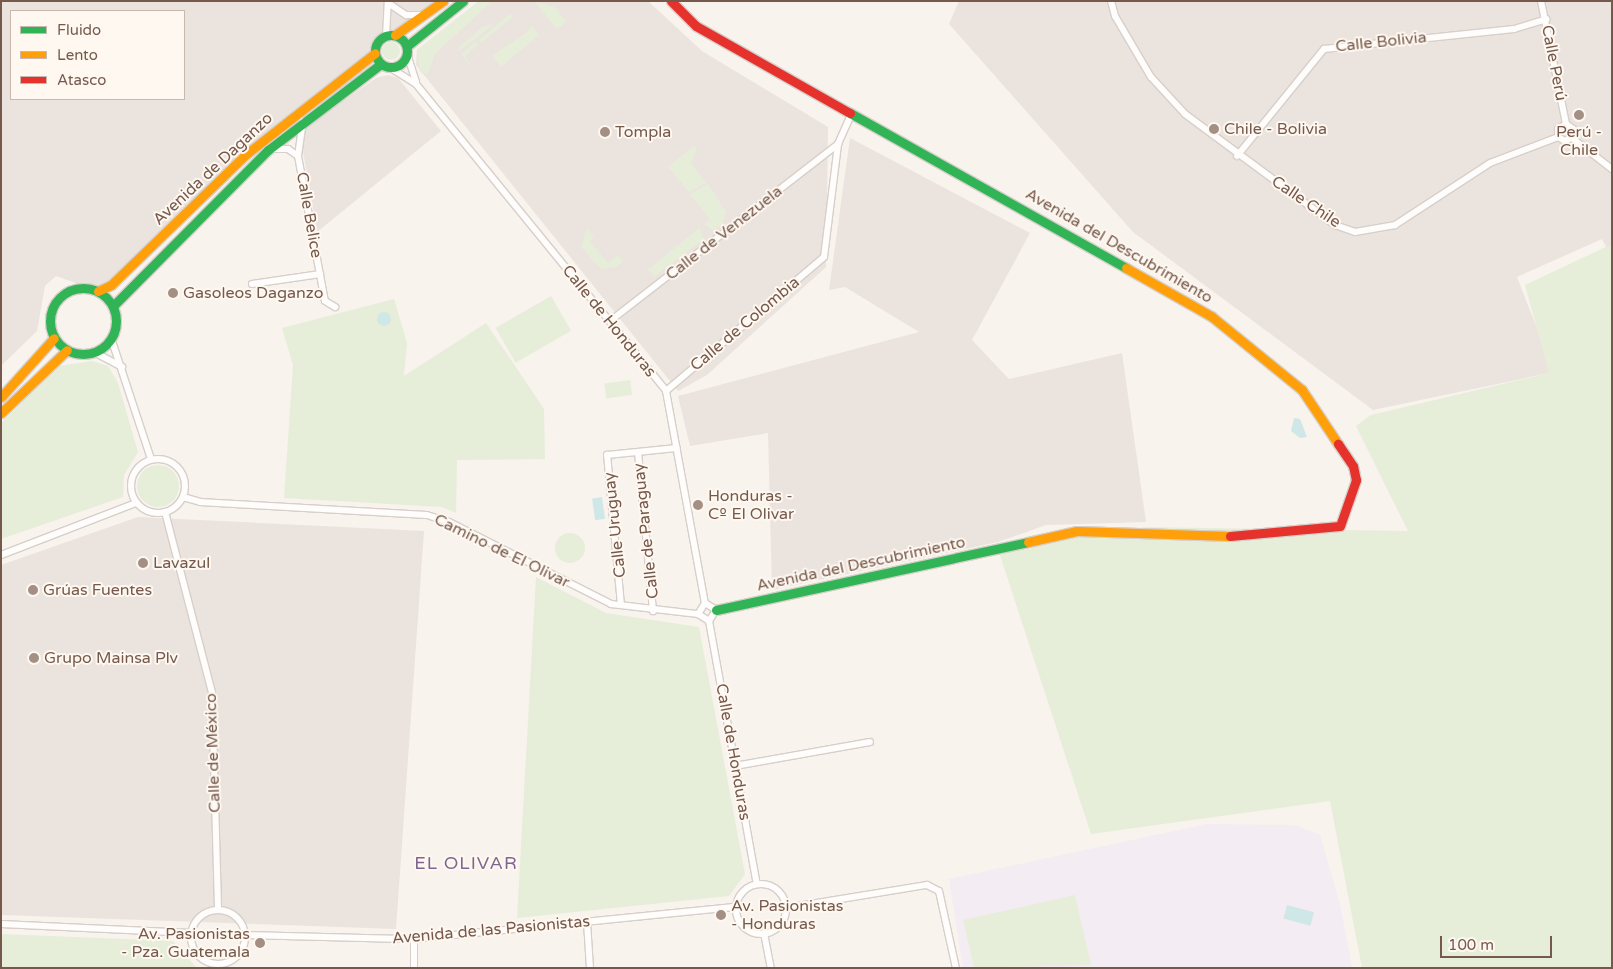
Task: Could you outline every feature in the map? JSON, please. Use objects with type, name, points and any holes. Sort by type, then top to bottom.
[{"type":"street","points":[[390,36],[442,1]]},
{"type":"street","points":[[388,2],[390,36],[407,50],[463,1]]},
{"type":"street","name":"Avenida del Descubrimiento","points":[[671,1],[696,26],[851,115],[1160,283],[1250,344],[1302,390],[1353,466],[1356,480],[1351,502],[1340,526],[1328,530],[1223,536],[1077,531],[716,610]]},
{"type":"street","name":"Calle Chile","points":[[1111,1],[1115,16],[1151,77],[1185,114],[1237,156],[1335,225],[1364,233],[1395,226],[1490,163],[1558,137]]},
{"type":"street","name":"Calle Perú","points":[[1541,1],[1566,124]]},
{"type":"street","points":[[388,2],[406,15],[422,15]]},
{"type":"street","name":"Calle Bolivia","points":[[1237,156],[1324,49],[1514,29],[1546,19]]},
{"type":"street","name":"Avenida de Daganzo","points":[[98,291],[111,285],[245,155],[375,52],[390,36]]},
{"type":"street","name":"Avenida de Daganzo","points":[[113,306],[119,295],[303,118],[385,66],[402,64],[407,50]]},
{"type":"street","name":"Calle de Honduras","points":[[407,50],[416,84]]},
{"type":"street","points":[[375,52],[385,66]]},
{"type":"street","name":"Calle de Honduras","points":[[385,66],[416,84],[666,391],[705,603]]},
{"type":"street","points":[[838,144],[851,115]]},
{"type":"street","name":"Calle Belice","points":[[303,118],[298,156],[325,301],[335,307]]},
{"type":"street","points":[[1566,124],[1573,129],[1572,138],[1565,141],[1558,137],[1558,129],[1566,124]]},
{"type":"street","points":[[1572,138],[1612,170]]},
{"type":"street","name":"Calle de Venezuela","points":[[610,322],[838,144]]},
{"type":"street","name":"Calle de Colombia","points":[[666,391],[824,257],[838,144]]},
{"type":"street","name":"Calle Belice","points":[[268,150],[288,149],[298,156]]},
{"type":"street","name":"Calle Belice","points":[[252,284],[320,274]]},
{"type":"street","points":[[94,352],[111,338],[116,322],[113,306],[98,291],[86,288],[63,294],[50,314],[54,338],[66,350],[94,352],[122,367]]},
{"type":"street","points":[[1,397],[54,338]]},
{"type":"street","points":[[111,338],[151,459]]},
{"type":"street","points":[[1,413],[66,350]]},
{"type":"street","name":"Calle Uruguay","points":[[621,606],[608,455],[677,448]]},
{"type":"street","name":"Calle de Paraguay","points":[[638,452],[653,611]]},
{"type":"street","points":[[151,459],[176,465],[184,478],[183,497],[165,512],[149,512],[136,502],[132,478],[151,459]]},
{"type":"street","name":"Camino de El Olivar","points":[[183,497],[200,502],[426,515],[621,606],[653,611],[698,614]]},
{"type":"street","points":[[1,554],[136,502]]},
{"type":"street","name":"Calle de México","points":[[165,512],[212,692],[218,910]]},
{"type":"street","points":[[705,603],[716,610],[709,621],[698,614],[705,603]]},
{"type":"street","name":"Calle de Honduras","points":[[709,621],[757,884]]},
{"type":"street","points":[[735,766],[870,742]]},
{"type":"street","points":[[757,884],[773,887],[786,908],[782,922],[764,933],[744,927],[736,907],[743,892],[757,884]]},
{"type":"street","points":[[786,908],[927,885],[939,892],[956,968]]},
{"type":"street","name":"Avenida de las Pasionistas","points":[[245,935],[414,939],[736,907]]},
{"type":"street","points":[[218,910],[233,915],[245,935],[234,959],[217,966],[200,958],[191,933],[197,919],[218,910]]},
{"type":"street","points":[[587,922],[590,968]]},
{"type":"street","points":[[1,924],[191,933]]},
{"type":"street","points":[[764,933],[771,968]]},
{"type":"street","points":[[414,939],[414,968]]},
{"type":"shaded area","points":[[1,1],[443,1],[395,35],[382,38],[375,53],[245,155],[111,285],[98,291],[56,276],[45,286],[37,331],[1,366]]},
{"type":"shaded area","points":[[479,1],[648,1],[702,51],[828,127],[826,267],[707,375],[678,391],[416,65],[417,50]]},
{"type":"shaded area","points":[[959,1],[1612,1],[1612,258],[1602,239],[1517,277],[1554,372],[1373,410],[1133,232],[949,24]]},
{"type":"shaded area","points":[[388,75],[398,78],[441,131],[317,232],[301,140],[305,127],[376,78]]},
{"type":"shaded area","points":[[850,138],[1030,233],[972,340],[1009,379],[1122,353],[1146,522],[1046,525],[998,542],[772,590],[768,433],[690,446],[678,396],[919,332],[845,287],[829,290]]},
{"type":"shaded area","points":[[138,517],[424,531],[396,929],[1,915],[1,565]]},
{"type":"shaded area","points":[[1207,824],[1295,825],[1320,835],[1341,908],[1352,968],[963,968],[949,879]]},
{"type":"green space","points":[[479,1],[492,1],[435,54],[428,74],[420,72],[417,50]]},
{"type":"green space","points":[[534,1],[555,7],[566,22],[557,29]]},
{"type":"green space","points":[[510,14],[513,17],[481,43],[479,40]]},
{"type":"green space","points":[[494,24],[458,52],[460,46],[484,26]]},
{"type":"green space","points":[[531,25],[539,35],[501,67],[492,56],[529,31]]},
{"type":"green space","points":[[387,42],[395,42],[400,47],[398,58],[387,60],[382,55],[382,47]]},
{"type":"green space","points":[[475,42],[478,45],[465,56],[473,69],[461,54]]},
{"type":"green space","points":[[694,146],[697,149],[691,163],[706,183],[689,192],[668,167]]},
{"type":"green space","points":[[708,184],[726,212],[722,225],[713,230],[704,224],[710,219],[690,194]]},
{"type":"green space","points":[[587,228],[594,237],[590,241],[608,263],[618,255],[623,261],[617,267],[601,269],[581,247]]},
{"type":"green space","points":[[699,228],[704,239],[654,277],[648,270]]},
{"type":"green space","points":[[1612,244],[1612,968],[1362,968],[1330,801],[1091,834],[996,543],[1146,527],[1408,531],[1356,426],[1371,415],[1549,373],[1525,285]]},
{"type":"green space","points":[[551,296],[571,331],[516,363],[496,328]]},
{"type":"green space","points":[[394,299],[407,343],[404,376],[486,323],[544,409],[545,459],[457,460],[456,513],[442,507],[284,498],[293,365],[282,328]]},
{"type":"green space","points":[[92,361],[108,366],[118,383],[138,452],[124,475],[123,497],[1,539],[1,423],[59,366]]},
{"type":"green space","points":[[630,380],[632,395],[606,398],[604,384]]},
{"type":"green space","points":[[158,465],[173,471],[179,486],[173,501],[158,507],[143,501],[137,486],[143,471]]},
{"type":"green space","points":[[570,533],[576,534],[584,542],[584,554],[576,562],[570,563],[564,562],[556,554],[555,548],[556,542],[564,534]]},
{"type":"green space","points":[[536,577],[606,613],[699,627],[745,874],[729,896],[517,918]]},
{"type":"green space","points":[[1075,895],[1091,965],[974,968],[963,920]]},
{"type":"green space","points":[[1,934],[173,941],[197,968],[1,968]]},
{"type":"water","points":[[381,312],[387,312],[391,319],[387,326],[381,326],[377,322],[377,316]]},
{"type":"water","points":[[1294,418],[1300,419],[1307,437],[1300,438],[1291,431]]},
{"type":"water","points":[[602,497],[605,519],[595,520],[592,498]]},
{"type":"water","points":[[1287,905],[1314,912],[1310,926],[1283,919]]},
{"type":"traffic: fast","points":[[407,46],[463,1]]},
{"type":"traffic: fast","points":[[391,35],[397,36],[402,40],[406,45],[407,51],[406,57],[402,62],[397,66],[391,67],[385,66],[380,62],[376,57],[375,51],[376,45],[380,40],[385,36],[391,35]]},
{"type":"traffic: fast","points":[[113,306],[268,150],[381,64]]},
{"type":"traffic: fast","points":[[850,113],[1126,268]]},
{"type":"traffic: fast","points":[[83,288],[96,291],[106,298],[113,308],[116,321],[113,334],[106,344],[96,351],[83,354],[70,351],[60,344],[53,334],[50,321],[53,308],[60,298],[70,291],[83,288]]},
{"type":"traffic: fast","points":[[716,610],[1028,542]]},
{"type":"traffic: slow","points":[[395,35],[443,1]]},
{"type":"traffic: slow","points":[[98,291],[111,285],[245,155],[375,53]]},
{"type":"traffic: slow","points":[[1126,268],[1211,316],[1302,390],[1338,444]]},
{"type":"traffic: slow","points":[[1,397],[54,338]]},
{"type":"traffic: slow","points":[[1,413],[67,350]]},
{"type":"traffic: slow","points":[[1028,542],[1077,531],[1230,536]]},
{"type":"traffic: jam","points":[[671,1],[696,26],[850,113]]},
{"type":"traffic: jam","points":[[1230,536],[1340,526],[1356,480],[1353,466],[1338,444]]},
{"type":"place","name":"Perú - Chile","points":[[1579,115]]},
{"type":"place","name":"Chile - Bolivia","points":[[1214,129]]},
{"type":"place","name":"Tompla","points":[[605,132]]},
{"type":"place","name":"Gasoleos Daganzo","points":[[173,293]]},
{"type":"place","name":"Honduras - Cº El Olivar","points":[[698,505]]},
{"type":"place","name":"Lavazul","points":[[143,563]]},
{"type":"place","name":"Grúas Fuentes","points":[[33,590]]},
{"type":"place","name":"Grupo Mainsa Plv","points":[[34,658]]},
{"type":"place","name":"Av. Pasionistas - Honduras","points":[[721,915]]},
{"type":"place","name":"Av. Pasionistas - Pza. Guatemala","points":[[260,943]]},
{"type":"district","name":"EL OLIVAR","points":[[466,863]]}]
